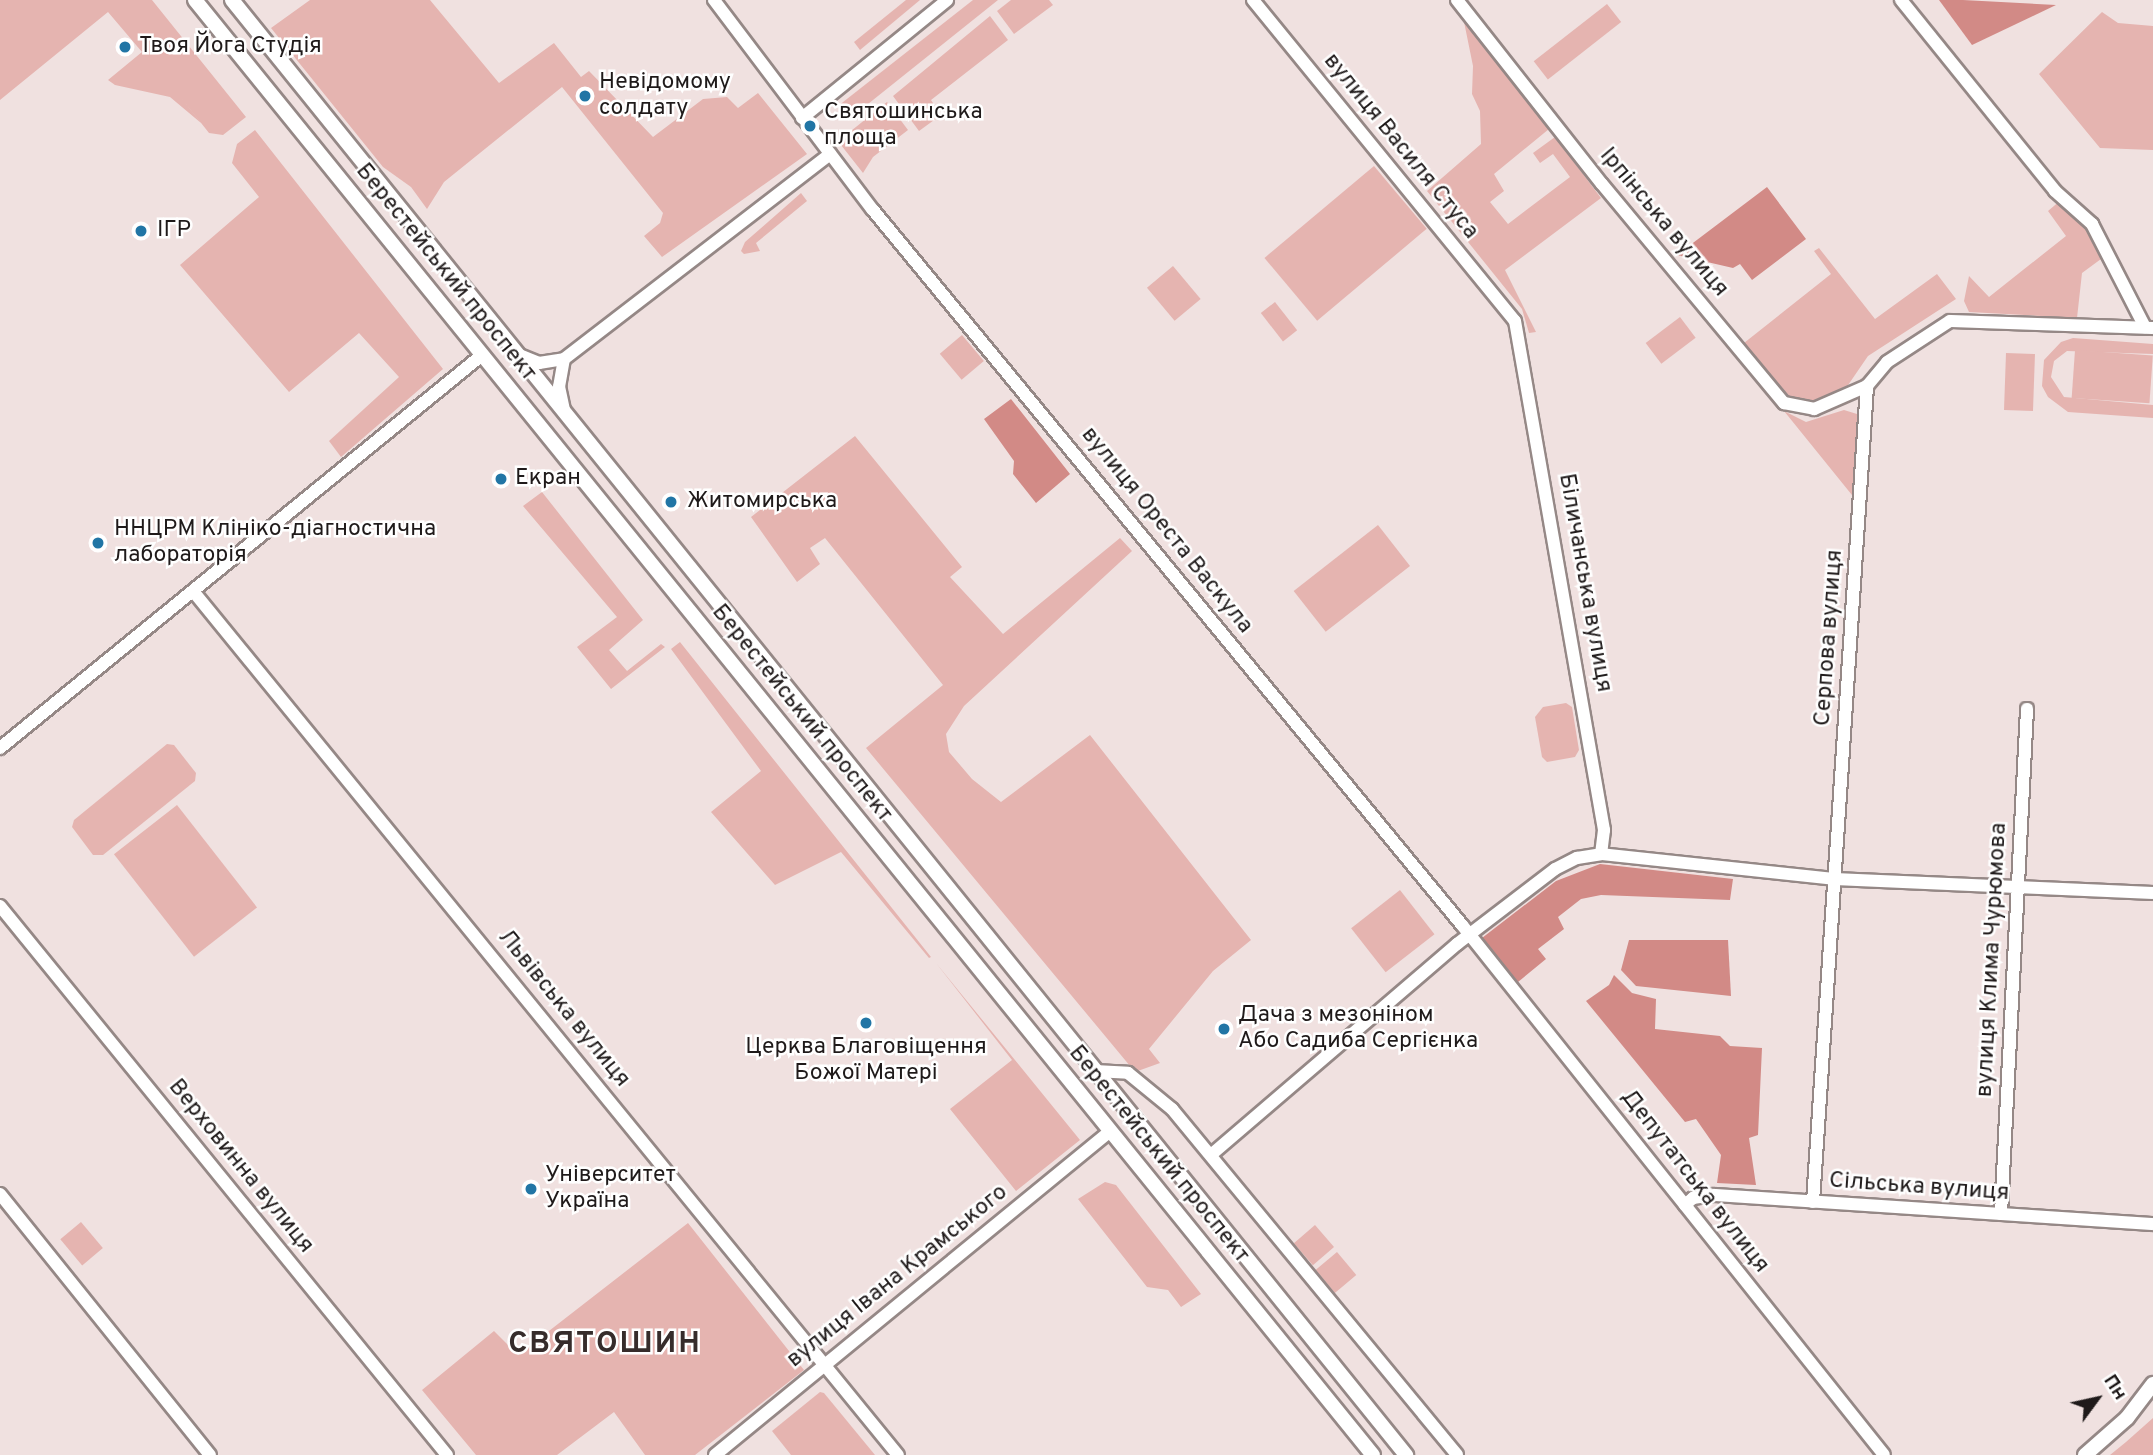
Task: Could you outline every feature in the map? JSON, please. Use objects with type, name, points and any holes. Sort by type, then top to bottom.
[{"type":"main road","name":"Берестейський проспект","points":[[195,0],[1373,1455]]},
{"type":"main road","name":"Берестейський проспект","points":[[232,0],[1406,1455]]},
{"type":"main road","points":[[2085,1455],[2127,1418],[2153,1384]]},
{"type":"street","points":[[515,353],[539,363],[564,359],[830,154],[714,0]]},
{"type":"street","points":[[802,118],[947,0]]},
{"type":"street","name":"вулиця Василя Стуса","points":[[1253,0],[1515,321]]},
{"type":"street","name":"Ірпінська вулиця","points":[[1457,0],[1602,184],[1784,402],[1814,410],[1867,386]]},
{"type":"street","points":[[1901,0],[2054,191],[2092,224],[2149,327]]},
{"type":"street","name":"вулиця Ореста Васкула","points":[[830,154],[1469,935]]},
{"type":"street","name":"Біличанська вулиця","points":[[1515,321],[1604,830],[1601,853]]},
{"type":"street","points":[[1867,386],[1887,362],[1926,333],[1950,321],[2149,327]]},
{"type":"street","points":[[0,748],[482,355]]},
{"type":"street","points":[[564,359],[559,387],[564,414]]},
{"type":"street","name":"Серпова вулиця","points":[[1813,1202],[1867,386]]},
{"type":"street","name":"Львівська вулиця","points":[[193,590],[898,1455]]},
{"type":"street","name":"вулиця Клима Чурюмова","points":[[2001,1214],[2027,709]]},
{"type":"street","points":[[1212,1154],[1469,935],[1555,869],[1577,858],[1601,853],[1835,879],[2153,893]]},
{"type":"street","name":"Верховинна вулиця","points":[[0,906],[447,1455]]},
{"type":"street","name":"Депутатська вулиця","points":[[1469,935],[1884,1455]]},
{"type":"street","name":"Берестейський проспект","points":[[1095,1071],[1128,1073],[1172,1108],[1457,1455]]},
{"type":"street","name":"вулиця Івана Крамського","points":[[715,1455],[1109,1132]]},
{"type":"street","points":[[0,1194],[211,1455]]},
{"type":"street","name":"Сільська вулиця","points":[[1685,1205],[1693,1198],[1714,1195],[2153,1224]]},
{"type":"shaded area","points":[[0,0],[152,0],[246,117],[223,135],[209,133],[175,90],[201,123],[170,97],[115,85],[108,80],[142,52],[108,12],[0,100]]},
{"type":"shaded area","points":[[310,0],[430,0],[499,83],[554,43],[581,77],[589,71],[653,137],[703,99],[727,97],[738,108],[758,93],[807,154],[662,257],[644,236],[660,223],[663,213],[562,87],[444,182],[427,209],[411,187],[383,167],[271,28]]},
{"type":"shaded area","points":[[906,0],[920,0],[860,50],[854,42]]},
{"type":"shaded area","points":[[973,0],[998,0],[848,120],[838,106]]},
{"type":"shaded area","points":[[1011,0],[1049,0],[1053,5],[1014,34],[997,11]]},
{"type":"shaded area","points":[[1939,0],[1963,0],[2056,5],[1972,45]]},
{"type":"shaded area","points":[[1607,4],[1621,22],[1548,79],[1534,61]]},
{"type":"shaded area","points":[[1461,7],[1549,129],[1494,174],[1504,191],[1490,202],[1508,224],[1570,177],[1553,154],[1540,163],[1533,153],[1555,137],[1601,198],[1505,270],[1536,332],[1529,333],[1522,309],[1427,191],[1481,144],[1480,111],[1472,94],[1473,66]]},
{"type":"shaded area","points":[[2102,12],[2118,23],[2153,26],[2153,150],[2100,148],[2039,74]]},
{"type":"shaded area","points":[[990,16],[1008,40],[931,100],[941,115],[919,131],[893,96]]},
{"type":"shaded area","points":[[887,102],[908,130],[873,157],[863,173],[841,145],[841,139]]},
{"type":"shaded area","points":[[255,130],[443,369],[341,457],[329,441],[399,377],[359,333],[289,392],[180,265],[259,197],[232,163],[237,144]]},
{"type":"shaded area","points":[[1374,166],[1427,229],[1317,321],[1264,258]]},
{"type":"shaded area","points":[[1767,187],[1806,239],[1752,280],[1740,264],[1733,268],[1677,255]]},
{"type":"shaded area","points":[[801,193],[807,201],[756,243],[760,251],[744,254],[741,251],[745,242]]},
{"type":"shaded area","points":[[2061,200],[2084,224],[2101,259],[2082,273],[2077,318],[1969,312],[1964,301],[1969,276],[1989,297],[2066,236],[2048,211]]},
{"type":"shaded area","points":[[1819,248],[1875,319],[1937,274],[1956,299],[1868,356],[1844,391],[1819,404],[1787,399],[1744,343],[1831,274],[1814,251]]},
{"type":"shaded area","points":[[1173,266],[1201,299],[1175,321],[1147,288]]},
{"type":"shaded area","points":[[1275,302],[1297,330],[1283,341],[1261,313]]},
{"type":"shaded area","points":[[1680,317],[1696,338],[1661,364],[1646,343]]},
{"type":"shaded area","points":[[962,335],[984,361],[962,380],[940,354]]},
{"type":"shaded area","points":[[2073,338],[2153,344],[2153,354],[2067,351],[2054,361],[2051,377],[2064,397],[2153,405],[2153,418],[2068,412],[2048,397],[2042,386],[2044,360],[2061,342]]},
{"type":"shaded area","points":[[2075,350],[2153,355],[2149,403],[2072,398]]},
{"type":"shaded area","points":[[2006,353],[2035,354],[2033,411],[2004,410]]},
{"type":"shaded area","points":[[1011,399],[1070,474],[1036,503],[1013,474],[1014,461],[984,419]]},
{"type":"shaded area","points":[[1844,410],[1857,414],[1859,422],[1856,500],[1784,411],[1806,422]]},
{"type":"shaded area","points":[[855,436],[962,567],[950,577],[1003,634],[1120,538],[1132,551],[964,706],[946,734],[949,752],[972,779],[1001,802],[1090,735],[1251,940],[1213,971],[1149,1049],[1160,1063],[1135,1072],[866,748],[943,685],[825,538],[810,548],[820,564],[797,582],[751,517]]},
{"type":"shaded area","points":[[542,492],[643,620],[609,650],[627,671],[661,644],[665,647],[611,689],[577,647],[617,617],[523,506]]},
{"type":"shaded area","points":[[1378,525],[1410,566],[1326,632],[1294,591]]},
{"type":"shaded area","points":[[680,642],[931,957],[929,958],[841,852],[775,885],[711,812],[761,771],[671,649]]},
{"type":"shaded area","points":[[1566,703],[1572,707],[1579,750],[1575,757],[1547,762],[1542,757],[1535,717],[1543,707]]},
{"type":"shaded area","points":[[167,744],[174,745],[196,773],[195,781],[103,855],[93,855],[72,827],[74,820]]},
{"type":"shaded area","points":[[177,805],[257,907],[194,957],[114,854]]},
{"type":"shaded area","points":[[1600,864],[1733,879],[1730,900],[1601,895],[1581,899],[1558,917],[1564,929],[1538,949],[1546,959],[1518,982],[1482,938],[1556,881]]},
{"type":"shaded area","points":[[1400,890],[1434,934],[1386,972],[1351,928]]},
{"type":"shaded area","points":[[1629,940],[1728,940],[1731,996],[1636,986],[1621,970]]},
{"type":"shaded area","points":[[936,963],[1080,1140],[1016,1191],[950,1109],[1012,1060]]},
{"type":"shaded area","points":[[1614,975],[1632,993],[1656,999],[1655,1029],[1720,1036],[1730,1046],[1762,1048],[1758,1135],[1749,1138],[1756,1185],[1717,1183],[1721,1155],[1696,1119],[1685,1122],[1586,1001],[1609,985]]},
{"type":"shaded area","points":[[1105,1182],[1116,1185],[1201,1294],[1181,1307],[1168,1290],[1147,1287],[1078,1199]]},
{"type":"shaded area","points":[[81,1222],[103,1248],[82,1265],[60,1239]]},
{"type":"shaded area","points":[[688,1223],[804,1370],[695,1455],[645,1455],[614,1412],[557,1455],[476,1455],[422,1390],[494,1331],[518,1355]]},
{"type":"shaded area","points":[[1315,1225],[1334,1247],[1313,1265],[1294,1243]]},
{"type":"shaded area","points":[[1337,1252],[1356,1275],[1335,1293],[1316,1270]]},
{"type":"shaded area","points":[[820,1392],[824,1393],[875,1455],[791,1455],[772,1431]]},
{"type":"shaded area","points":[[2153,1418],[2153,1455],[2110,1455],[2126,1442]]},
{"type":"place","name":"Твоя Йога Студiя","points":[[125,47]]},
{"type":"place","name":"Невідомому солдату","points":[[585,96]]},
{"type":"place","name":"Святошинська площа","points":[[810,126]]},
{"type":"place","name":"ІГР","points":[[141,231]]},
{"type":"place","name":"Екран","points":[[501,479]]},
{"type":"place","name":"Житомирська","points":[[671,502]]},
{"type":"place","name":"ННЦРМ Клініко-діагностична лабораторія","points":[[98,543]]},
{"type":"place","name":"Церква Благовіщення Божої Матері","points":[[866,1023]]},
{"type":"place","name":"Дача з мезоніном Або Садиба Сергієнка","points":[[1224,1029]]},
{"type":"place","name":"Університет Україна","points":[[531,1189]]},
{"type":"district","name":"СВЯТОШИН","points":[[605,1345]]}]
